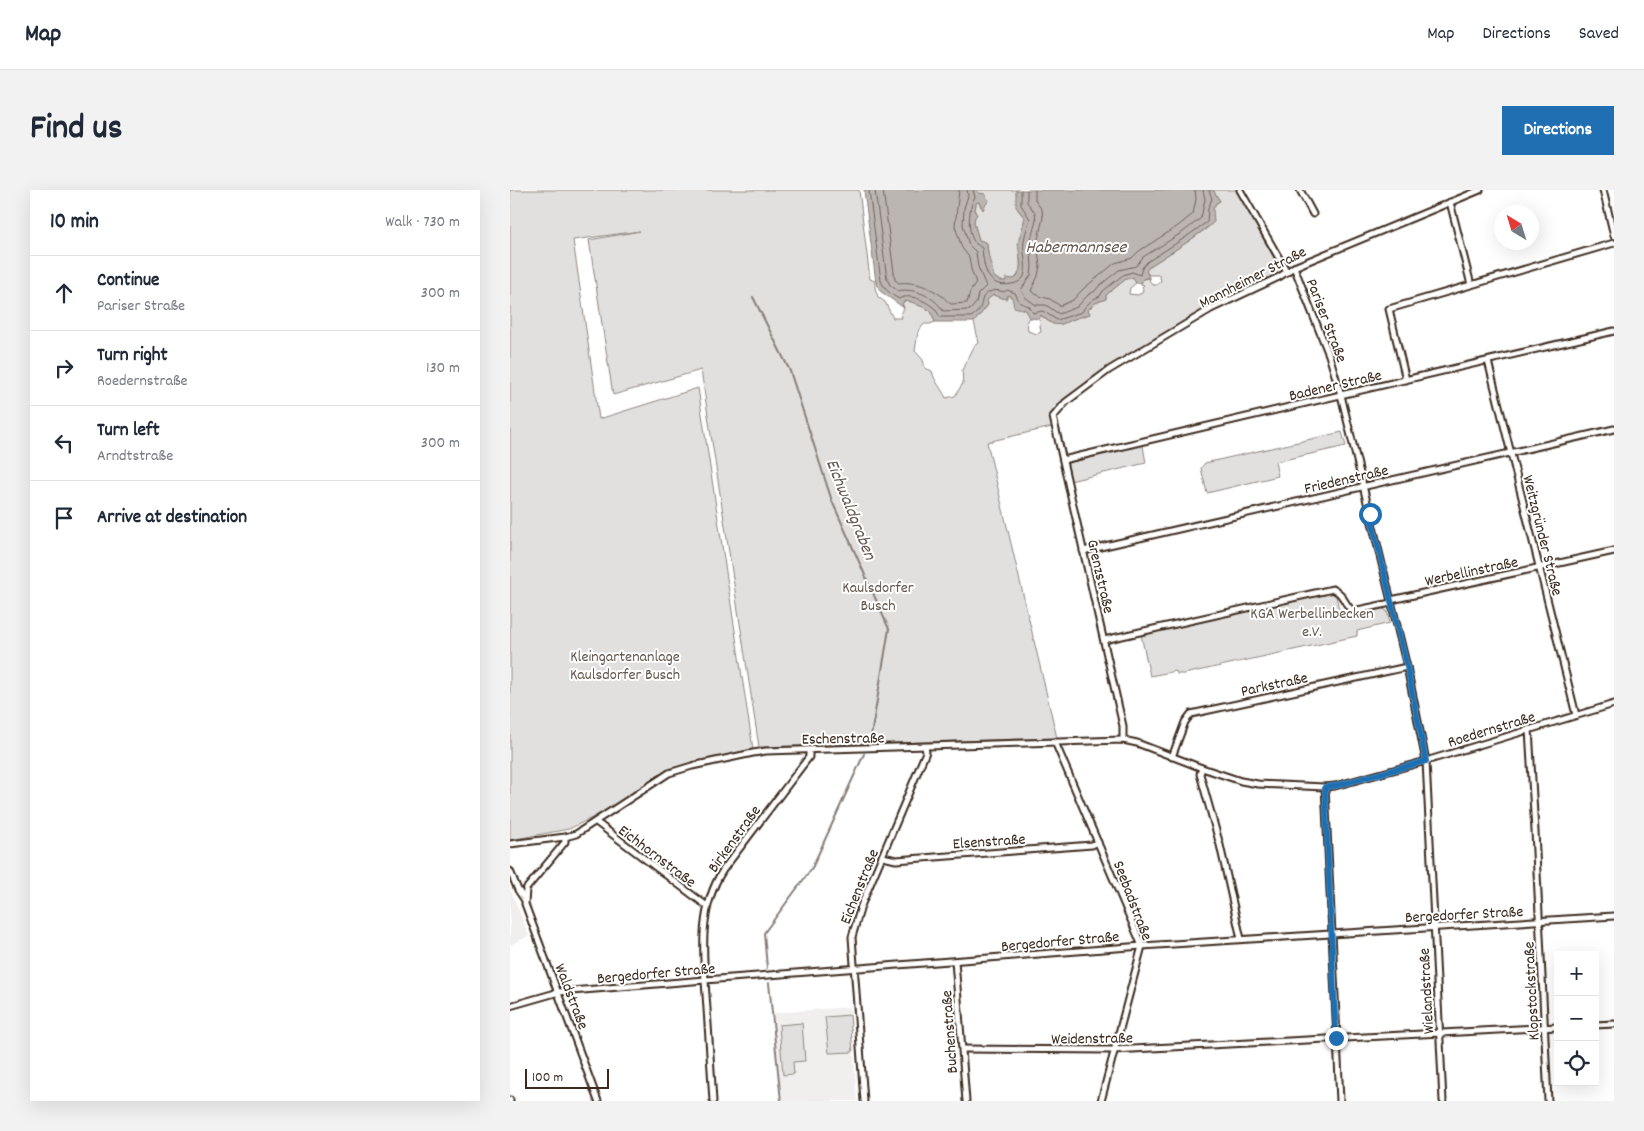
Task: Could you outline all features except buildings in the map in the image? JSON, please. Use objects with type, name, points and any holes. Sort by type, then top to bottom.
[{"type":"street","points":[[1240,190],[1286,272]]},
{"type":"street","points":[[1300,190],[1313,214]]},
{"type":"street","name":"Mannheimer Straße","points":[[1053,417],[1066,402],[1109,370],[1211,309],[1279,277],[1294,267],[1480,190]]},
{"type":"street","points":[[1603,190],[1614,236]]},
{"type":"street","points":[[1450,202],[1471,285]]},
{"type":"street","points":[[1406,380],[1389,309],[1614,243]]},
{"type":"street","name":"Pariser Straße","points":[[1294,267],[1329,355],[1341,395],[1407,667],[1426,761]]},
{"type":"street","name":"Badener Straße","points":[[1063,460],[1614,331]]},
{"type":"street","name":"Weitzgründer Straße","points":[[1488,361],[1576,715]]},
{"type":"street","name":"Grenzstraße","points":[[1053,417],[1123,726],[1123,740]]},
{"type":"street","name":"Friedenstraße","points":[[1083,551],[1614,430]]},
{"type":"street","name":"Werbellinstraße","points":[[1104,640],[1333,589],[1340,593],[1348,607],[1353,611],[1614,551]]},
{"type":"street","name":"Parkstraße","points":[[1172,757],[1185,722],[1191,714],[1407,667]]},
{"type":"street","name":"Roedernstraße","points":[[1143,746],[1241,781],[1258,784],[1325,787],[1335,786],[1426,761],[1614,704]]},
{"type":"street","name":"Klopstockstraße","points":[[1528,729],[1548,1101]]},
{"type":"street","name":"Eschenstraße","points":[[565,838],[596,822],[669,773],[753,753],[766,751],[1123,740],[1143,746]]},
{"type":"street","name":"Seebadstraße","points":[[1055,742],[1142,946],[1101,1101]]},
{"type":"street","name":"Eichenstraße","points":[[864,1101],[852,937],[870,884],[926,752],[925,747]]},
{"type":"street","name":"Birkenstraße","points":[[713,1101],[703,939],[707,906],[713,887],[723,870],[809,757],[809,750]]},
{"type":"street","name":"Wielandstraße","points":[[1426,761],[1443,1101]]},
{"type":"street","points":[[1202,768],[1200,774],[1220,845],[1242,939]]},
{"type":"street","points":[[1325,787],[1340,1101]]},
{"type":"street","name":"Eichhornstraße","points":[[596,822],[707,906]]},
{"type":"street","points":[[510,844],[565,838],[565,842],[526,889],[524,900]]},
{"type":"street","name":"Elsenstraße","points":[[883,857],[896,860],[1098,842]]},
{"type":"street","name":"Waldstraße","points":[[510,871],[524,900],[598,1101]]},
{"type":"street","name":"Bergedorfer Straße","points":[[510,1006],[559,992],[705,980],[1142,946],[1614,916]]},
{"type":"street","name":"Buchenstraße","points":[[955,961],[966,1101]]},
{"type":"street","points":[[1599,1025],[1614,1024]]},
{"type":"street","name":"Weidenstraße","points":[[962,1050],[1113,1050],[1554,1027]]},
{"type":"shaded area","points":[[510,888],[529,936],[510,945]]},
{"type":"shaded area","points":[[850,1007],[857,1101],[782,1101],[773,1013]]},
{"type":"green space","points":[[510,190],[859,190],[870,279],[875,281],[878,297],[885,302],[893,318],[902,318],[901,314],[904,308],[902,303],[905,301],[912,302],[931,311],[935,322],[924,324],[918,332],[915,351],[923,360],[925,368],[932,371],[946,398],[955,396],[963,383],[962,370],[975,345],[979,343],[974,322],[988,305],[987,300],[993,295],[1006,299],[1008,295],[1013,298],[1026,310],[1030,318],[1027,320],[1028,331],[1037,334],[1041,332],[1040,315],[1053,324],[1059,324],[1090,314],[1088,310],[1095,303],[1106,299],[1106,295],[1126,279],[1133,277],[1136,283],[1130,288],[1129,294],[1137,295],[1142,293],[1144,285],[1141,284],[1143,279],[1151,278],[1149,280],[1153,285],[1161,281],[1159,275],[1149,275],[1146,271],[1150,266],[1210,226],[1213,209],[1216,203],[1220,201],[1213,190],[1237,190],[1282,273],[1208,308],[1090,379],[1058,405],[1051,414],[1052,427],[987,442],[1057,738],[759,747],[701,370],[613,395],[589,240],[640,231],[573,240],[599,419],[698,388],[753,749],[672,768],[612,808],[569,829],[510,840]]},
{"type":"green space","points":[[977,190],[1016,190],[1018,210],[1025,218],[1020,250],[1020,273],[1014,279],[1000,281],[994,277],[989,264],[987,243],[979,240],[974,223],[976,203],[979,202],[981,207]]},
{"type":"green space","points":[[1342,432],[1346,446],[1275,462],[1278,476],[1207,493],[1201,468],[1205,463]]},
{"type":"green space","points":[[1143,446],[1146,463],[1070,481],[1067,463]]},
{"type":"green space","name":"KGA Werbellinbecken e.V.","points":[[1331,593],[1336,596],[1341,618],[1382,608],[1387,611],[1390,623],[1357,631],[1357,636],[1184,674],[1177,674],[1176,671],[1150,676],[1141,635]]},
{"type":"green space","points":[[850,1015],[853,1052],[829,1053],[825,1017]]},
{"type":"green space","points":[[802,1023],[805,1061],[793,1062],[794,1074],[783,1075],[779,1025]]},
{"type":"water","name":"Habermannsee","points":[[864,190],[977,190],[979,193],[985,194],[989,201],[983,210],[979,202],[976,203],[975,211],[977,215],[974,223],[979,240],[987,243],[994,277],[1000,281],[1006,281],[1006,278],[1014,279],[1017,277],[1021,266],[1018,243],[1025,218],[1016,207],[1016,190],[1213,190],[1220,201],[1216,203],[1213,209],[1214,222],[1150,266],[1146,271],[1149,277],[1143,279],[1141,283],[1136,283],[1133,277],[1126,279],[1106,295],[1106,299],[1095,303],[1088,310],[1090,314],[1063,323],[1053,324],[1041,315],[1039,319],[1030,318],[1026,310],[1014,307],[1012,297],[1008,295],[1006,299],[993,295],[987,300],[988,305],[974,322],[935,322],[931,311],[912,302],[905,301],[902,304],[904,308],[880,291],[876,282]]},
{"type":"waterway","name":"Eichwaldgraben","points":[[753,297],[790,371],[832,501],[889,629],[871,736]]},
{"type":"waterway","name":"Eichwaldgraben","points":[[767,968],[764,933],[812,868],[864,754]]},
{"type":"waterway","name":"Eichwaldgraben","points":[[769,983],[781,1101]]},
{"type":"route","points":[[1336,1038],[1325,787],[1335,786],[1426,761],[1407,667],[1370,514]]},
{"type":"park label","name":"Kaulsdorfer Busch","points":[[878,595]]},
{"type":"park label","name":"Kleingartenanlage Kaulsdorfer Busch","points":[[625,664]]}]
